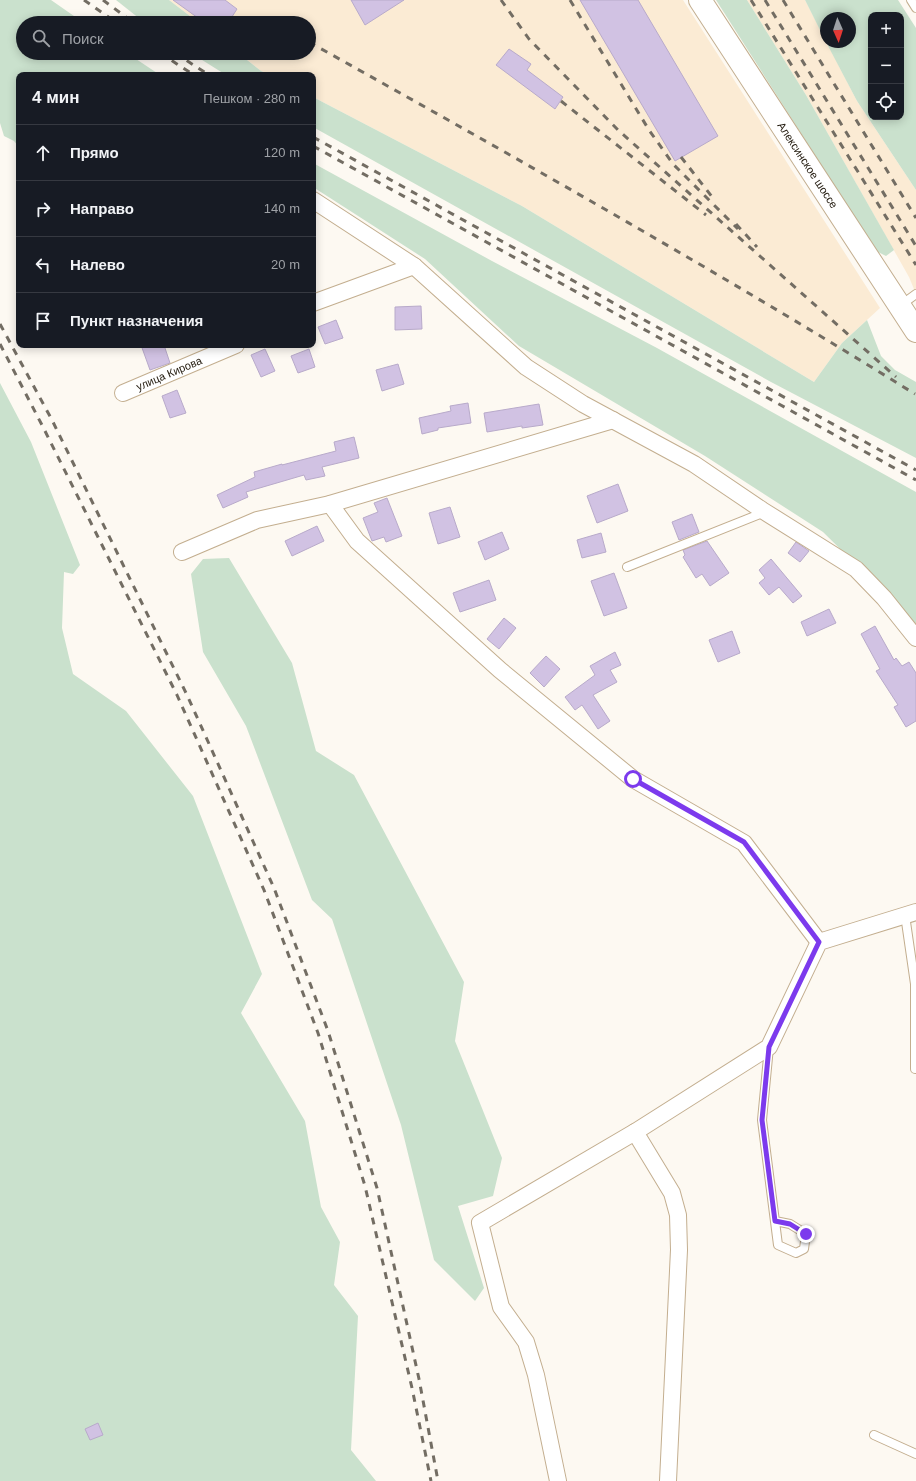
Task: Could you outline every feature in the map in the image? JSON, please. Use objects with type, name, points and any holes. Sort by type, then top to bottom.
[{"type":"main road","name":"Алексинское шоссе","points":[[700,0],[908,300],[916,331]]},
{"type":"street","points":[[316,202],[414,266],[526,367],[583,404],[694,464],[765,512],[856,569],[884,598],[916,638]]},
{"type":"street","points":[[316,301],[414,266]]},
{"type":"street","name":"улица Кирова","points":[[123,393],[229,348]]},
{"type":"street","points":[[182,552],[257,520],[330,504],[613,420]]},
{"type":"street","points":[[330,504],[357,541],[500,670],[633,779],[744,842],[819,942]]},
{"type":"street","points":[[558,1481],[536,1375],[526,1342],[501,1307],[480,1223],[635,1132],[769,1047],[819,942],[910,913]]},
{"type":"street","points":[[635,1132],[672,1193],[678,1215],[679,1250],[668,1481]]},
{"type":"lane","points":[[911,0],[916,8]]},
{"type":"lane","points":[[627,567],[765,512]]},
{"type":"lane","points":[[910,913],[914,984],[915,1069]]},
{"type":"lane","points":[[769,1047],[762,1120],[778,1245],[796,1253],[804,1249],[806,1234],[790,1224],[775,1221]]},
{"type":"lane","points":[[874,1435],[916,1454]]},
{"type":"shaded area","points":[[169,0],[683,0],[880,308],[842,343],[814,382],[522,206],[316,99],[316,72],[263,72],[247,60],[316,60],[316,16],[190,16]]},
{"type":"shaded area","points":[[747,0],[805,0],[820,29],[820,48],[830,48],[868,120],[870,120],[916,190],[916,294],[909,277],[806,95]]},
{"type":"green space","points":[[0,0],[51,0],[74,16],[16,16],[16,60],[138,60],[156,72],[16,72],[16,143],[4,136],[0,123]]},
{"type":"green space","points":[[116,0],[169,0],[190,16],[136,16]]},
{"type":"green space","points":[[716,0],[747,0],[806,95],[894,250],[886,256],[876,251]]},
{"type":"green space","points":[[805,0],[898,0],[916,28],[916,190],[870,120],[904,120],[904,12],[868,12],[868,118],[857,101],[829,48],[856,48],[856,12],[820,12],[820,30]]},
{"type":"green space","points":[[202,60],[247,60],[263,72],[221,72]]},
{"type":"green space","points":[[316,99],[522,206],[814,382],[842,343],[867,320],[881,356],[895,370],[916,382],[916,458],[771,382],[316,129]]},
{"type":"green space","points":[[316,165],[492,261],[657,348],[916,492],[916,627],[910,618],[823,532],[705,456],[519,346],[425,259],[316,189]]},
{"type":"green space","points":[[0,383],[31,442],[80,565],[73,574],[64,572],[62,628],[73,674],[126,711],[193,796],[262,974],[241,1013],[305,1121],[321,1207],[340,1242],[334,1285],[358,1316],[351,1450],[376,1481],[0,1481]]},
{"type":"green space","points":[[229,558],[292,663],[316,751],[354,775],[464,982],[455,1041],[502,1158],[493,1196],[458,1206],[484,1288],[475,1301],[434,1260],[401,1125],[332,919],[312,900],[246,726],[203,652],[191,574],[203,559]]},
{"type":"building","points":[[173,0],[225,0],[237,9],[232,16],[195,16]]},
{"type":"building","points":[[351,0],[404,0],[365,25]]},
{"type":"building","points":[[580,0],[638,0],[718,136],[675,161]]},
{"type":"building","points":[[509,49],[531,64],[527,70],[563,97],[555,109],[496,65]]},
{"type":"building","points":[[421,306],[422,329],[395,330],[395,307]]},
{"type":"building","points":[[336,320],[343,338],[325,344],[318,327]]},
{"type":"building","points":[[142,348],[165,348],[170,363],[150,370]]},
{"type":"building","points":[[265,349],[275,371],[261,377],[251,355]]},
{"type":"building","points":[[309,349],[315,367],[298,373],[291,356]]},
{"type":"building","points":[[398,364],[404,384],[382,391],[376,370]]},
{"type":"building","points":[[177,390],[186,413],[170,418],[162,396]]},
{"type":"building","points":[[468,403],[471,423],[438,428],[438,430],[422,434],[419,418],[451,411],[450,406]]},
{"type":"building","points":[[539,404],[543,425],[522,428],[522,426],[487,432],[484,413]]},
{"type":"building","points":[[354,437],[359,458],[322,467],[325,476],[306,480],[304,475],[246,492],[248,497],[223,508],[217,495],[255,477],[254,472],[336,451],[334,442]]},
{"type":"building","points":[[618,484],[628,511],[597,523],[587,496]]},
{"type":"building","points":[[387,498],[402,536],[386,542],[384,537],[372,541],[363,518],[378,512],[374,503]]},
{"type":"building","points":[[450,507],[460,537],[438,544],[429,513]]},
{"type":"building","points":[[692,514],[699,532],[679,540],[672,522]]},
{"type":"building","points":[[317,526],[324,541],[292,556],[285,541]]},
{"type":"building","points":[[502,532],[509,549],[485,560],[478,542]]},
{"type":"building","points":[[601,533],[606,552],[582,558],[577,540]]},
{"type":"building","points":[[707,541],[729,573],[710,586],[702,574],[696,578],[683,557],[685,555],[683,550]]},
{"type":"building","points":[[796,542],[809,551],[800,562],[788,553]]},
{"type":"building","points":[[771,559],[802,596],[793,603],[779,587],[769,595],[759,583],[765,578],[759,570]]},
{"type":"building","points":[[614,573],[627,608],[604,616],[591,581]]},
{"type":"building","points":[[489,580],[496,600],[460,612],[453,593]]},
{"type":"building","points":[[829,609],[836,623],[807,636],[801,622]]},
{"type":"building","points":[[504,618],[516,628],[499,649],[487,639]]},
{"type":"building","points":[[875,626],[894,660],[896,658],[902,666],[909,662],[916,673],[916,721],[906,727],[894,707],[898,705],[876,671],[880,669],[861,634]]},
{"type":"building","points":[[732,631],[740,653],[718,662],[709,640]]},
{"type":"building","points":[[615,652],[621,665],[610,670],[617,682],[593,695],[610,721],[598,729],[582,705],[575,710],[565,697],[595,675],[590,666]]},
{"type":"building","points":[[546,656],[560,669],[544,687],[530,673]]},
{"type":"building","points":[[98,1423],[103,1435],[90,1440],[85,1429]]},
{"type":"railway","points":[[84,0],[107,16]]},
{"type":"railway","points":[[103,0],[125,16]]},
{"type":"railway","points":[[501,0],[529,39],[618,130],[896,377]]},
{"type":"railway","points":[[570,0],[649,130],[673,164],[738,229]]},
{"type":"railway","points":[[751,0],[916,265]]},
{"type":"railway","points":[[765,0],[916,246]]},
{"type":"railway","points":[[783,0],[916,218]]},
{"type":"railway","points":[[316,46],[538,171],[690,259],[915,394]]},
{"type":"railway","points":[[171,60],[189,72]]},
{"type":"railway","points":[[186,60],[204,72]]},
{"type":"railway","points":[[561,101],[706,215]]},
{"type":"railway","points":[[316,139],[916,470]]},
{"type":"railway","points":[[316,148],[916,480]]},
{"type":"railway","points":[[681,157],[713,198]]},
{"type":"railway","points":[[736,224],[757,247]]},
{"type":"railway","points":[[0,324],[52,420],[187,695],[274,888],[328,1031],[377,1188],[419,1379],[438,1481]]},
{"type":"railway","points":[[0,344],[177,695],[264,890],[318,1033],[365,1186],[412,1388],[431,1481]]},
{"type":"route","points":[[633,779],[744,842],[819,942],[769,1047],[762,1120],[775,1221],[790,1224],[806,1234]]}]
